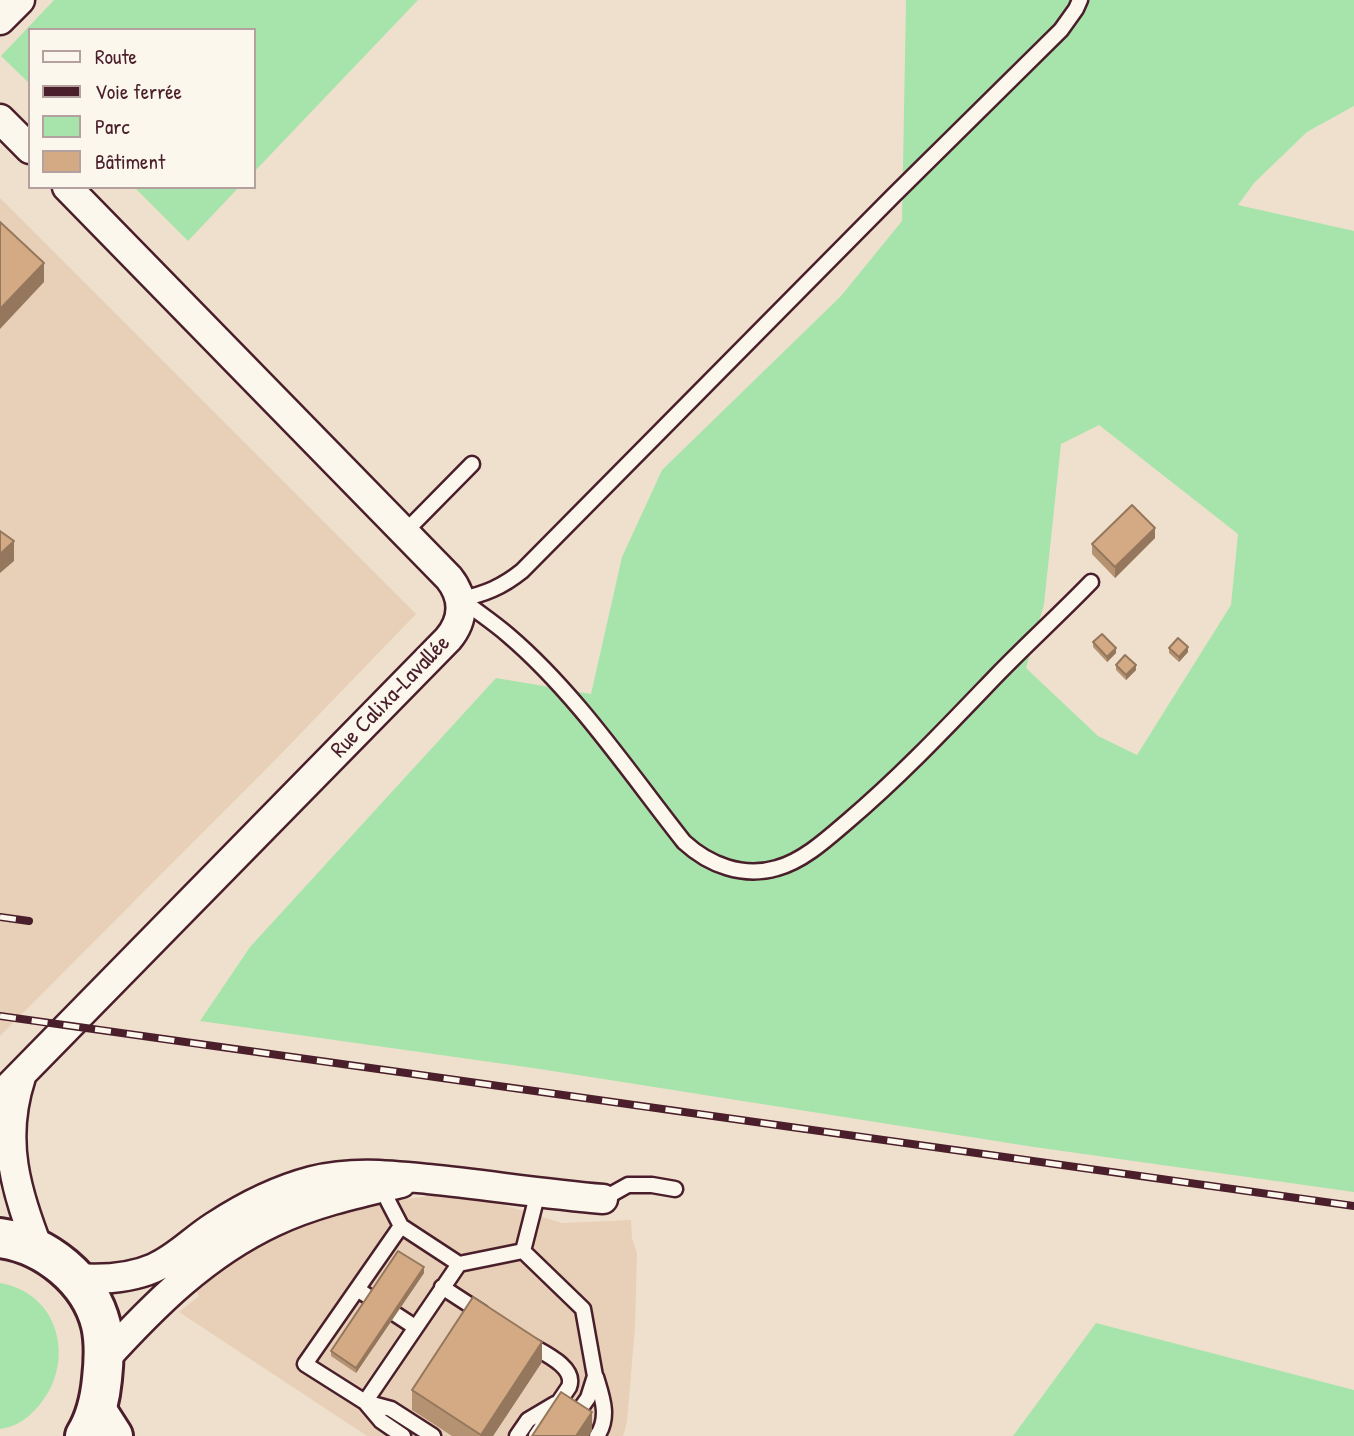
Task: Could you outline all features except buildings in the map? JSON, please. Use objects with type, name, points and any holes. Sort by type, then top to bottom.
[{"type":"main road","points":[[0,1238],[16,1241],[53,1259],[75,1278],[90,1298],[100,1322],[104,1360],[98,1428]]},
{"type":"street","points":[[0,20],[20,0]]},
{"type":"street","points":[[0,119],[28,147]]},
{"type":"street","points":[[69,189],[449,578],[460,599]]},
{"type":"street","name":"Rue Calixa-Lavallée","points":[[0,1096],[449,638],[458,624],[460,599]]},
{"type":"street","name":"Rue Calixa-Lavallée","points":[[22,1074],[9,1117],[8,1153],[17,1193],[39,1251]]},
{"type":"street","points":[[75,1278],[101,1279],[140,1273],[169,1260],[222,1222],[288,1189],[348,1174],[383,1180],[428,1179],[603,1199]]},
{"type":"street","points":[[104,1360],[148,1311],[184,1279],[256,1231],[383,1180]]},
{"type":"lane","points":[[460,599],[484,595],[501,587],[522,571],[1061,30],[1080,0]]},
{"type":"lane","points":[[404,533],[472,464]]},
{"type":"lane","points":[[460,599],[507,634],[540,665],[577,707],[684,842],[698,855],[744,872],[760,872],[793,861],[832,835],[864,808],[1091,582]]},
{"type":"lane","points":[[383,1180],[388,1201],[401,1226],[459,1264]]},
{"type":"lane","points":[[603,1199],[628,1185],[675,1189]]},
{"type":"lane","points":[[523,1251],[538,1192]]},
{"type":"lane","points":[[401,1226],[305,1364],[365,1402],[391,1409],[433,1436]]},
{"type":"lane","points":[[365,1402],[459,1264],[523,1251]]},
{"type":"lane","points":[[523,1251],[583,1309],[595,1376],[605,1407],[602,1429],[597,1436]]},
{"type":"lane","points":[[442,1287],[568,1370],[571,1383],[536,1436]]},
{"type":"lane","points":[[357,1289],[415,1327]]},
{"type":"lane","points":[[573,1419],[588,1398],[595,1376]]},
{"type":"lane","points":[[365,1402],[381,1421],[403,1436]]},
{"type":"lane","points":[[517,1436],[528,1420],[559,1402]]},
{"type":"shaded area","points":[[0,198],[416,614],[279,756],[0,1036]]},
{"type":"shaded area","points":[[448,1196],[504,1205],[562,1223],[631,1220],[632,1238],[637,1253],[635,1327],[627,1422],[623,1436],[367,1436],[179,1312],[199,1296],[196,1290],[236,1260],[304,1223],[369,1204]]},
{"type":"green space","points":[[54,0],[418,0],[256,170],[256,28],[28,28],[28,82],[1,56]]},
{"type":"green space","points":[[906,0],[1354,0],[1354,106],[1307,132],[1254,183],[1238,205],[1354,231],[1354,1192],[1034,1147],[540,1069],[200,1021],[250,947],[496,678],[591,694],[622,557],[662,470],[841,296],[902,221]],"holes":[[[1099,425],[1238,534],[1231,605],[1137,755],[1098,736],[1026,668],[1044,604],[1061,444]]]},
{"type":"green space","points":[[136,189],[237,189],[188,241]]},
{"type":"green space","points":[[0,1283],[22,1290],[38,1302],[50,1318],[57,1336],[59,1356],[47,1395],[25,1419],[0,1429]]},
{"type":"green space","points":[[1096,1323],[1354,1390],[1354,1436],[1013,1436]]},
{"type":"railway","points":[[0,917],[29,921]]},
{"type":"railway","points":[[0,1016],[1354,1206]]}]
